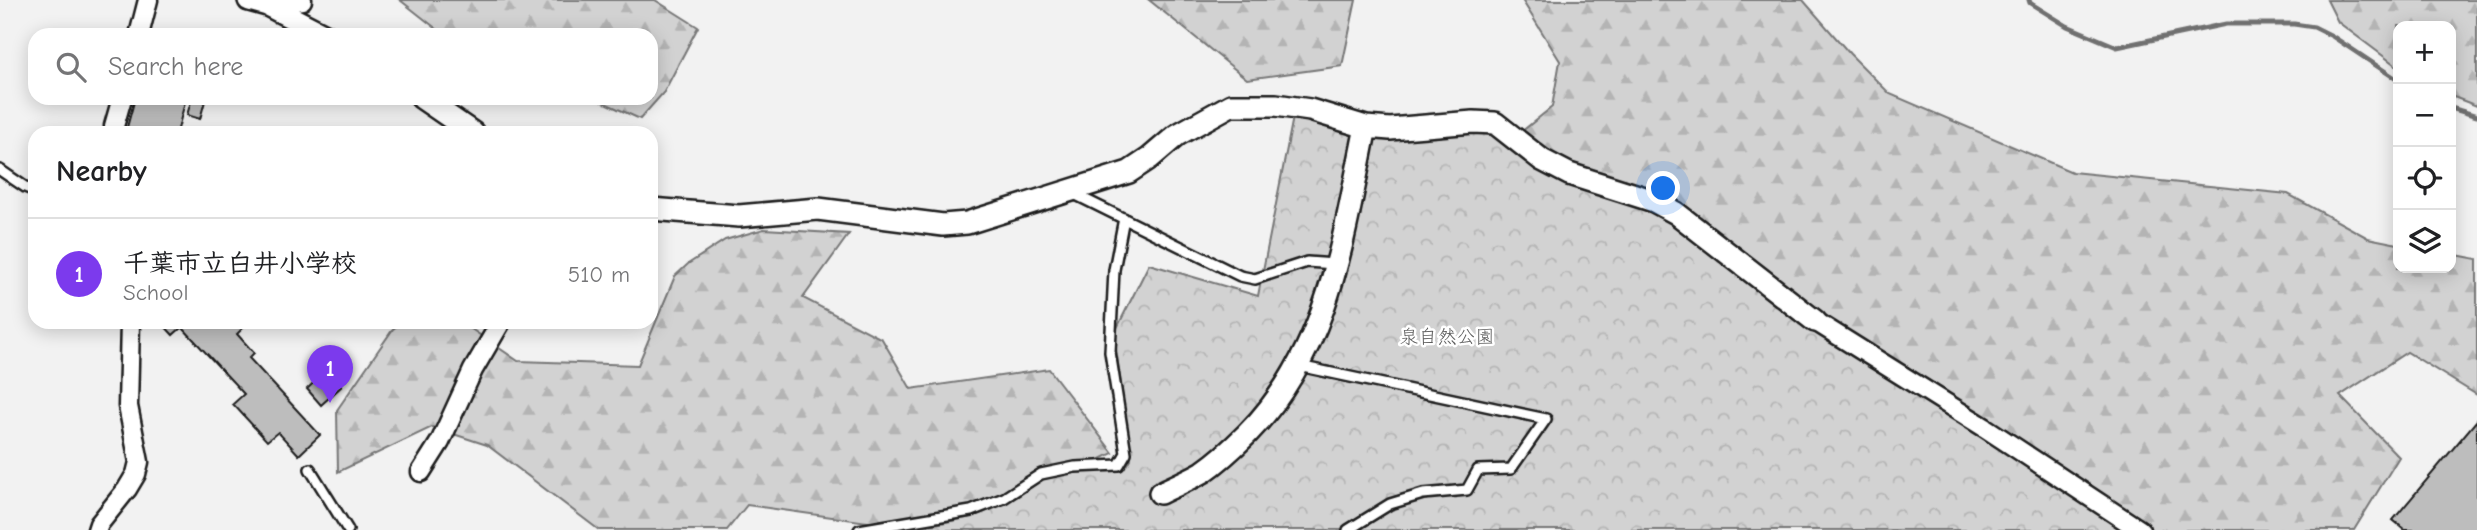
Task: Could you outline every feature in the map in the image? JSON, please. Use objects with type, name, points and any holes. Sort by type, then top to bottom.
[{"type":"street","points":[[141,28],[148,0]]},
{"type":"street","points":[[261,2],[302,0]]},
{"type":"street","points":[[261,2],[311,28]]},
{"type":"street","points":[[114,126],[120,105]]},
{"type":"street","points":[[432,105],[463,126]]},
{"type":"street","points":[[658,210],[740,216],[818,209],[943,225],[967,223],[1129,172],[1177,135],[1231,105],[1276,105],[1310,110],[1366,127],[1390,129],[1473,122],[1494,124],[1542,160],[1569,174],[1654,201],[1676,213],[1815,321],[1984,427],[2140,530]]},
{"type":"street","points":[[1160,493],[1202,472],[1228,453],[1267,413],[1299,366],[1330,290],[1366,127]]},
{"type":"street","points":[[97,530],[127,489],[136,474],[139,462],[128,406],[130,329]]},
{"type":"street","points":[[421,472],[440,442],[473,370],[497,329]]},
{"type":"lane","points":[[0,170],[28,188]]},
{"type":"lane","points":[[1068,191],[1240,276],[1255,279],[1307,262],[1337,264]]},
{"type":"lane","points":[[859,530],[971,511],[1004,498],[1041,474],[1075,467],[1119,465],[1126,453],[1110,338],[1114,270],[1124,218]]},
{"type":"lane","points":[[1299,366],[1546,419],[1511,469],[1478,470],[1467,490],[1423,494],[1390,503],[1348,530]]},
{"type":"lane","points":[[310,469],[348,530]]},
{"type":"green space","points":[[400,0],[655,0],[698,27],[658,99],[658,28],[435,28]]},
{"type":"green space","points":[[1149,0],[1356,0],[1342,66],[1247,79]]},
{"type":"green space","points":[[1522,0],[1803,0],[1850,54],[1890,94],[2072,172],[2288,194],[2368,238],[2393,243],[2393,273],[2456,273],[2456,255],[2477,259],[2477,395],[2407,352],[2340,396],[2399,457],[2354,530],[1107,530],[1468,175],[1552,107],[1560,61]]},
{"type":"green space","points":[[2327,0],[2477,0],[2477,106],[2456,98],[2456,21],[2393,21],[2393,63],[2338,22]]},
{"type":"green space","points":[[609,105],[652,105],[640,119]]},
{"type":"green space","name":"泉自然公園","points":[[1293,117],[1345,129],[1474,131],[1495,136],[1653,209],[1812,329],[2005,450],[2123,530],[889,530],[974,516],[1059,472],[1109,470],[1128,464],[1131,459],[1114,334],[1149,264],[1258,296]]},
{"type":"green space","points":[[764,229],[849,234],[803,298],[882,339],[911,389],[1049,369],[1113,453],[957,530],[924,530],[747,505],[727,530],[599,530],[487,445],[432,427],[338,472],[337,410],[393,329],[471,329],[518,361],[638,365],[653,329],[658,329],[658,317],[675,276],[688,264],[725,240]]},
{"type":"building","points":[[133,105],[184,105],[179,126],[127,126]]},
{"type":"building","points":[[190,105],[204,105],[200,119],[187,115]]},
{"type":"building","points":[[167,329],[180,329],[173,335]]},
{"type":"building","points":[[184,329],[242,329],[237,334],[254,353],[249,358],[320,435],[299,455],[278,432],[267,441],[233,404],[244,394]]},
{"type":"building","points":[[327,370],[342,386],[321,405],[307,389]]},
{"type":"building","points":[[2477,420],[2477,530],[2405,530],[2393,520]]},
{"type":"waterway","points":[[2029,0],[2067,26],[2117,47],[2226,24],[2294,24],[2314,27],[2393,77]]},
{"type":"waterway","points":[[2456,110],[2477,116]]},
{"type":"place","name":"千葉市立白井小学校","points":[[330,403]]}]
